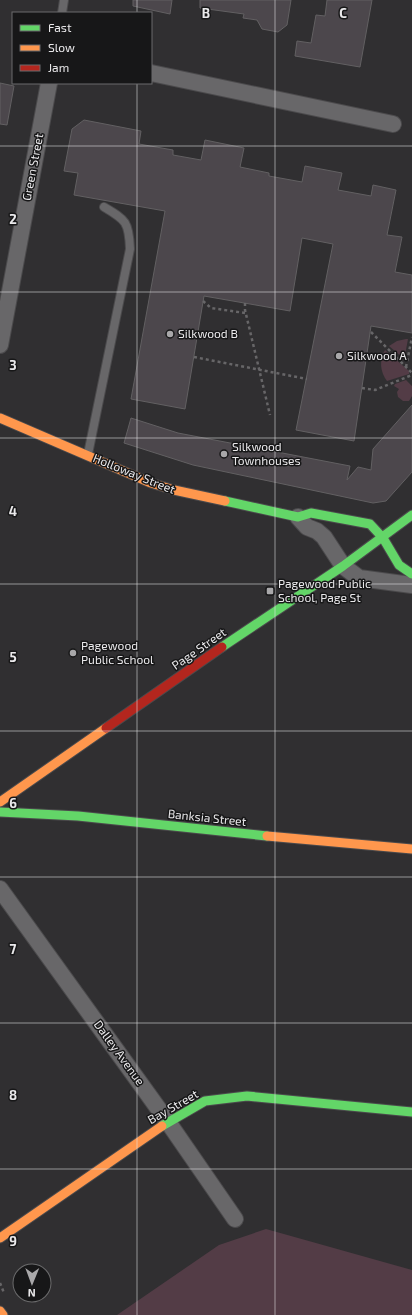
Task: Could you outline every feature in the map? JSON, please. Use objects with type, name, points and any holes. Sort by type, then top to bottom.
[{"type":"street","points":[[152,73],[393,124]]},
{"type":"street","name":"Green Street","points":[[0,345],[48,84]]},
{"type":"street","name":"Holloway Street","points":[[0,418],[151,482],[174,490],[298,518],[307,527],[317,531],[324,537],[343,566],[360,578],[412,585]]},
{"type":"street","name":"Holloway Street","points":[[298,518],[311,513],[370,524],[383,538],[399,565],[412,574]]},
{"type":"street","name":"Page Street","points":[[0,802],[219,649],[343,566],[383,538],[412,515]]},
{"type":"street","name":"Banksia Street","points":[[0,812],[78,816],[212,831],[412,849]]},
{"type":"street","name":"Dalley Avenue","points":[[0,889],[168,1122],[235,1219]]},
{"type":"street","name":"Bay Street","points":[[0,1238],[168,1122],[205,1101],[248,1096],[412,1112]]},
{"type":"street","points":[[0,1311],[3,1315]]},
{"type":"lane","points":[[62,12],[64,0]]},
{"type":"lane","points":[[87,455],[130,249],[129,231],[121,217],[104,207]]},
{"type":"path","points":[[203,301],[211,308],[245,313]]},
{"type":"path","points":[[245,303],[245,313],[270,415]]},
{"type":"path","points":[[362,388],[375,390],[412,374],[370,332]]},
{"type":"path","points":[[406,367],[412,337]]},
{"type":"path","points":[[194,357],[306,379]]},
{"type":"shaded area","points":[[408,339],[405,355],[402,357],[389,346],[397,341]]},
{"type":"shaded area","points":[[385,350],[409,371],[409,374],[387,381],[381,366]]},
{"type":"shaded area","points":[[406,380],[412,386],[412,396],[409,401],[403,401],[398,397],[397,392],[399,389],[394,386],[395,384]]},
{"type":"shaded area","points":[[266,1229],[412,1270],[412,1315],[117,1315],[219,1245]]},
{"type":"building","points":[[133,0],[172,0],[170,14],[133,6]]},
{"type":"building","points":[[200,0],[291,0],[287,25],[278,32],[262,29],[257,20],[243,18],[244,14],[200,8]]},
{"type":"building","points":[[327,0],[372,0],[360,67],[295,56],[297,41],[311,43],[316,15],[325,16]]},
{"type":"building","points":[[0,83],[14,86],[7,125],[0,124]]},
{"type":"building","points":[[84,120],[141,131],[139,144],[173,150],[173,155],[201,160],[205,140],[244,148],[240,167],[269,173],[269,176],[302,182],[305,166],[342,173],[338,190],[371,196],[373,185],[396,190],[387,235],[402,237],[395,272],[412,275],[412,333],[371,326],[354,441],[296,430],[333,244],[302,238],[290,311],[204,296],[185,409],[131,399],[165,211],[74,195],[78,173],[64,171],[72,129]]},
{"type":"building","name":"Silkwood Townhouses","points":[[412,405],[412,472],[386,501],[373,503],[193,465],[124,443],[131,418],[178,433],[350,466],[347,480],[358,467],[371,470],[373,449]]},
{"type":"traffic: fast","points":[[225,501],[298,517],[311,513],[370,524],[383,538],[399,565],[412,574]]},
{"type":"traffic: fast","points":[[222,647],[343,566],[412,515]]},
{"type":"traffic: fast","points":[[0,812],[78,816],[267,836]]},
{"type":"traffic: fast","points":[[162,1126],[205,1101],[247,1096],[412,1112]]},
{"type":"traffic: slow","points":[[0,418],[151,483],[174,490],[225,501]]},
{"type":"traffic: slow","points":[[0,802],[106,728]]},
{"type":"traffic: slow","points":[[267,836],[412,849]]},
{"type":"traffic: slow","points":[[0,1238],[162,1126]]},
{"type":"traffic: slow","points":[[0,1311],[3,1315]]},
{"type":"traffic: jam","points":[[106,728],[222,647]]},
{"type":"place","name":"Silkwood B","points":[[170,334]]},
{"type":"place","name":"Silkwood A","points":[[339,356]]},
{"type":"place","name":"Silkwood Townhouses","points":[[224,454]]},
{"type":"place","name":"Pagewood Public School, Page St","points":[[270,591]]},
{"type":"place","name":"Pagewood Public School","points":[[73,653]]}]
